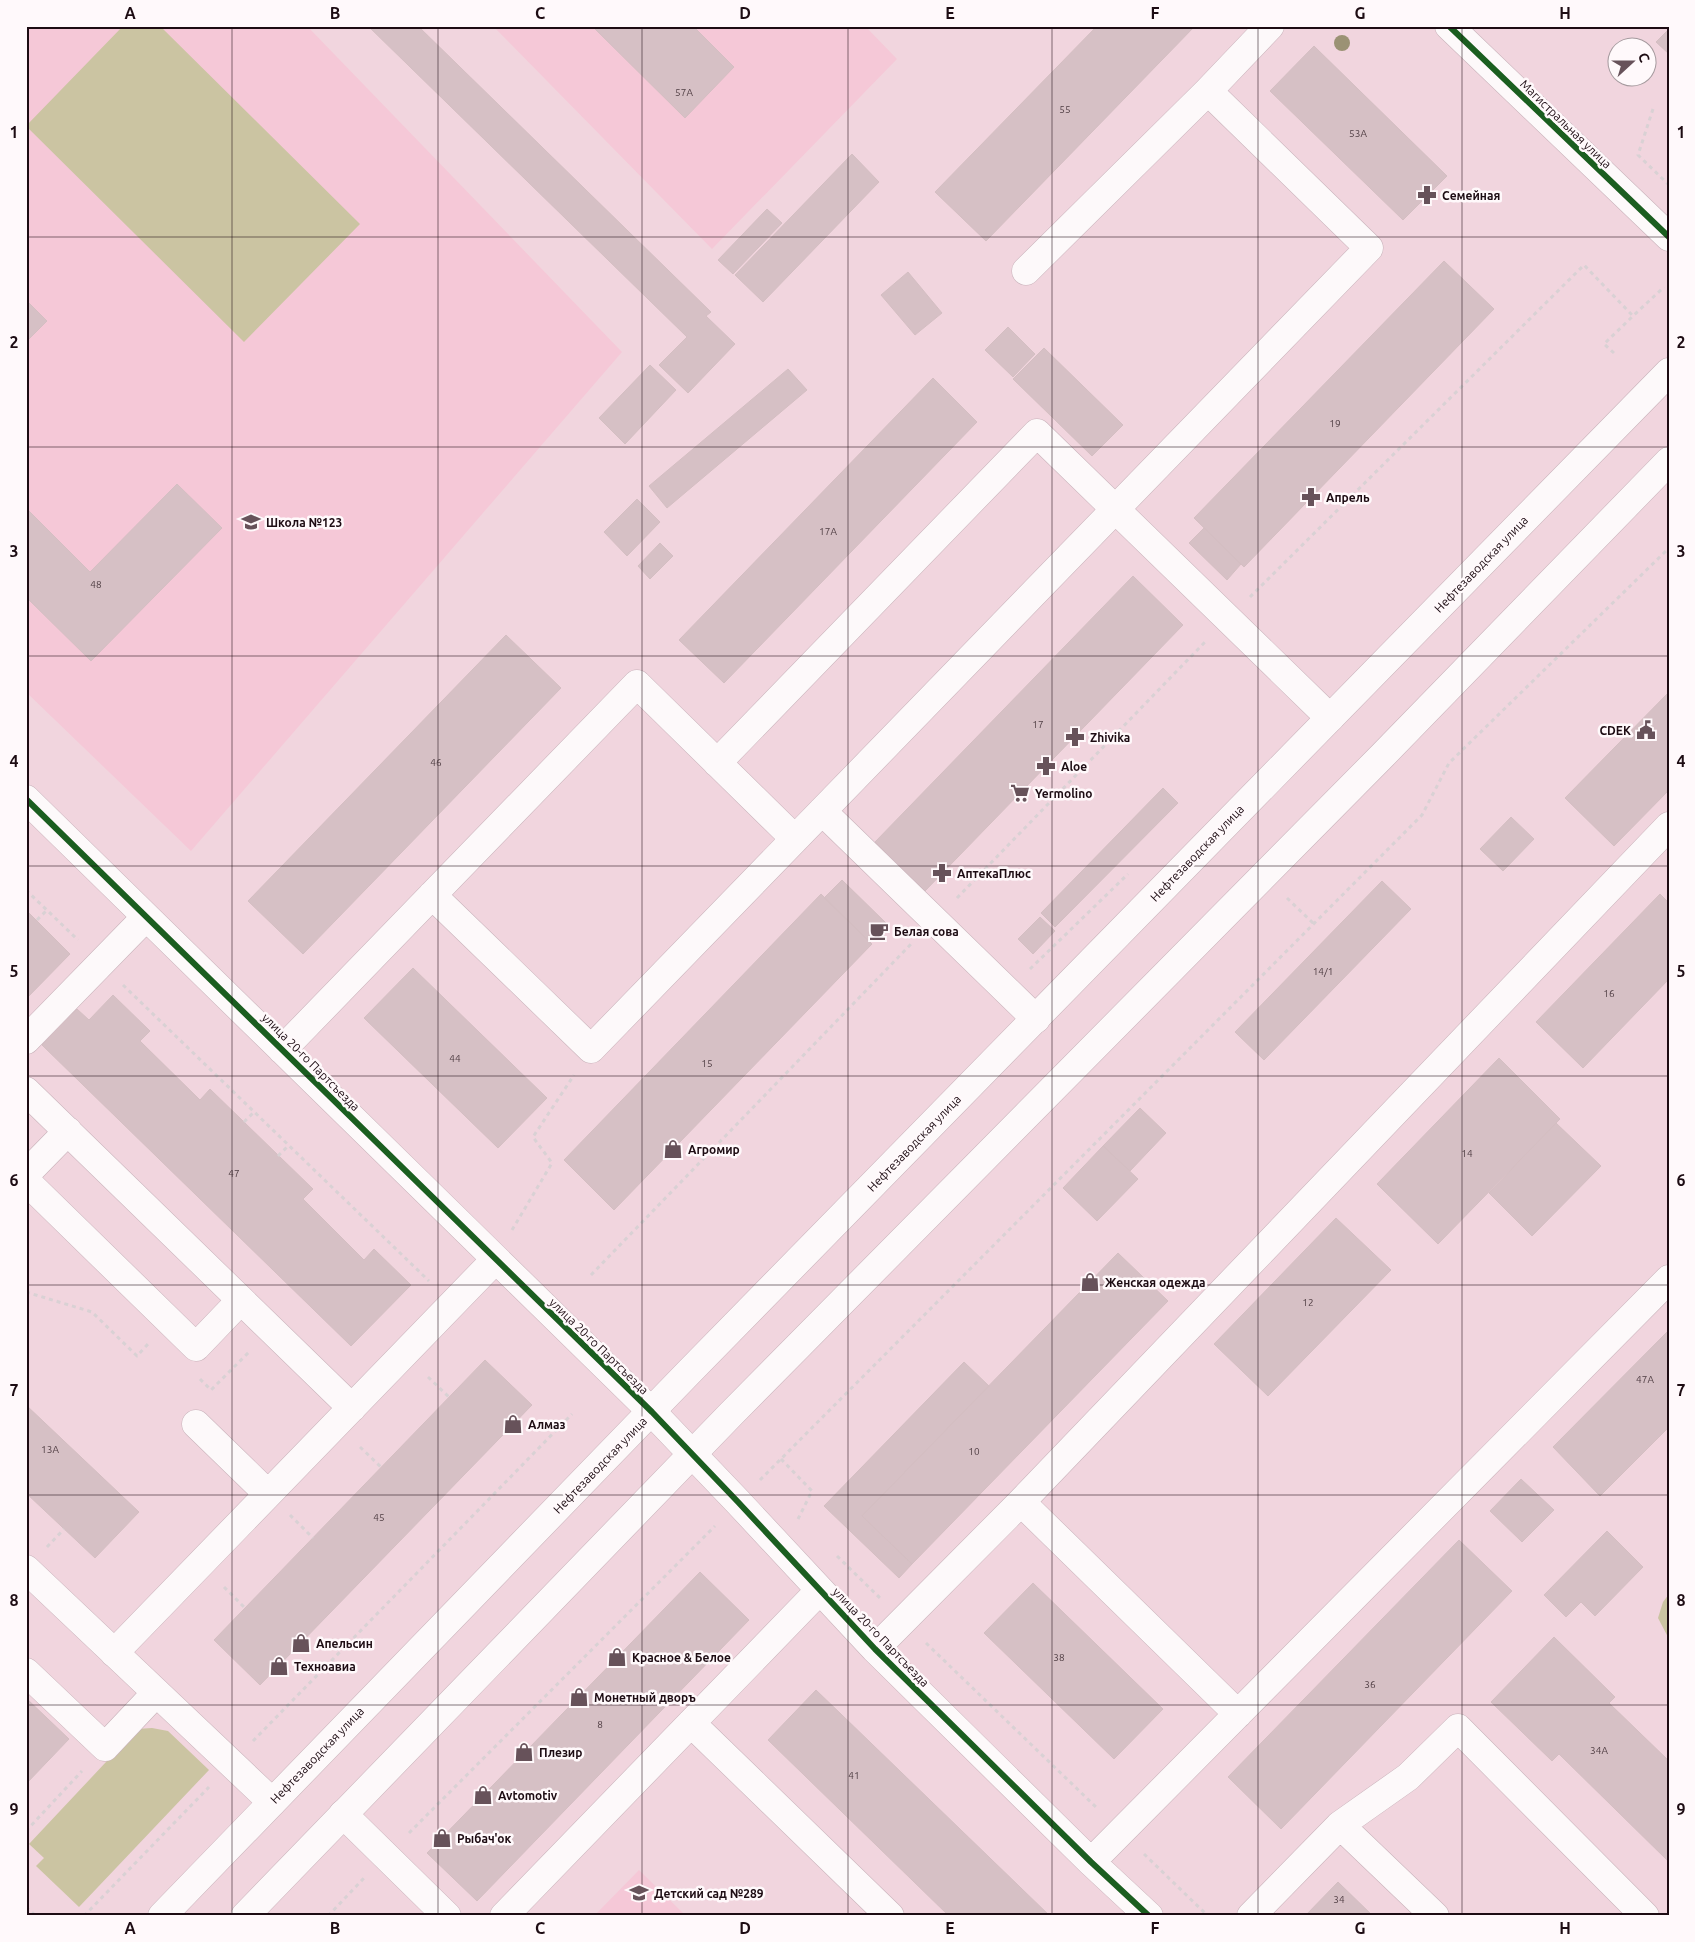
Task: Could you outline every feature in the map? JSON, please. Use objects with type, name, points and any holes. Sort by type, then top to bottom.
[{"type":"main road","points":[[1026,272],[1208,91],[1270,26]]},
{"type":"main road","name":"Магистральная улица","points":[[1449,26],[1669,237]]},
{"type":"main road","points":[[432,895],[591,1049],[1369,248],[1208,91]]},
{"type":"main road","name":"Нефтезаводская улица","points":[[162,1916],[1669,372]]},
{"type":"main road","points":[[717,762],[1037,432],[1330,718]]},
{"type":"main road","points":[[245,1916],[693,1454],[1361,777],[1669,461]]},
{"type":"main road","points":[[282,1050],[637,684],[795,839]]},
{"type":"main road","name":"улица 20-го Партсъезда","points":[[28,805],[146,917],[652,1412],[875,1649],[1149,1916]]},
{"type":"main road","points":[[822,811],[1036,1019]]},
{"type":"main road","points":[[875,1649],[1021,1502],[1669,826]]},
{"type":"main road","points":[[26,1040],[146,917]]},
{"type":"main road","points":[[26,1091],[352,1408]]},
{"type":"main road","points":[[26,1174],[68,1132]]},
{"type":"main road","points":[[26,1181],[196,1346],[241,1300]]},
{"type":"main road","points":[[114,1653],[495,1260]]},
{"type":"main road","points":[[1092,1862],[1669,1279]]},
{"type":"main road","points":[[196,1424],[268,1494]]},
{"type":"main road","points":[[1021,1502],[1238,1714]]},
{"type":"main road","points":[[26,1569],[272,1802]]},
{"type":"main road","points":[[504,1916],[820,1590]]},
{"type":"main road","points":[[26,1672],[105,1747],[156,1693]]},
{"type":"main road","points":[[691,1723],[890,1916]]},
{"type":"main road","points":[[1251,1916],[1340,1825],[1408,1777],[1458,1728],[1645,1916]]},
{"type":"main road","points":[[343,1814],[447,1916]]},
{"type":"main road","points":[[1340,1825],[1435,1916]]},
{"type":"path","points":[[1653,109],[1638,155],[1669,186]]},
{"type":"path","points":[[1664,180],[1669,176]]},
{"type":"path","points":[[591,1275],[1228,619],[1584,265],[1633,316]]},
{"type":"path","points":[[1614,353],[1604,344],[1664,287]]},
{"type":"path","points":[[328,1916],[1422,815],[1449,763],[1669,548]]},
{"type":"path","points":[[26,890],[452,1304]]},
{"type":"path","points":[[1282,892],[1314,924]]},
{"type":"path","points":[[37,920],[47,910]]},
{"type":"path","points":[[495,1260],[552,1163],[533,1137],[591,1049]]},
{"type":"path","points":[[244,1122],[254,1112]]},
{"type":"path","points":[[278,1156],[289,1145]]},
{"type":"path","points":[[26,1292],[92,1312]]},
{"type":"path","points":[[251,1743],[572,1414]]},
{"type":"path","points":[[781,1459],[812,1491],[797,1518],[804,1525]]},
{"type":"path","points":[[832,1552],[1208,1916]]},
{"type":"path","points":[[26,1831],[105,1747]]},
{"type":"path","points":[[84,1916],[212,1783]]},
{"type":"path","points":[[26,1907],[36,1916]]},
{"type":"shaded area","name":"Школа №123","points":[[26,26],[307,26],[622,352],[191,851],[26,692]]},
{"type":"shaded area","points":[[123,26],[160,26],[360,224],[244,342],[26,126]]},
{"type":"shaded area","points":[[493,26],[865,26],[897,59],[712,249]]},
{"type":"shaded area","points":[[1669,1594],[1669,1639],[1658,1618],[1663,1602]]},
{"type":"shaded area","points":[[152,1728],[168,1731],[209,1770],[79,1907],[36,1866],[44,1858],[29,1844],[137,1729]]},
{"type":"shaded area","name":"Детский сад №289","points":[[639,1870],[686,1916],[594,1916]]},
{"type":"building","points":[[368,26],[418,26],[711,312],[706,316],[735,344],[688,393],[659,365],[687,337]]},
{"type":"building","points":[[592,26],[693,26],[734,67],[685,118]]},
{"type":"building","points":[[1097,26],[1195,26],[986,241],[935,192]]},
{"type":"building","points":[[1669,29],[1669,54],[1658,44],[1658,40]]},
{"type":"building","points":[[1314,46],[1447,176],[1403,220],[1270,91]]},
{"type":"building","points":[[852,154],[879,182],[763,302],[735,275]]},
{"type":"building","points":[[767,209],[782,223],[733,274],[718,260]]},
{"type":"building","points":[[1444,261],[1494,309],[1244,567],[1194,518]]},
{"type":"building","points":[[908,272],[942,313],[915,335],[881,295]]},
{"type":"building","points":[[26,300],[47,321],[26,342]]},
{"type":"building","points":[[1008,327],[1035,354],[1013,377],[985,350]]},
{"type":"building","points":[[1044,348],[1123,425],[1092,456],[1013,379]]},
{"type":"building","points":[[650,365],[676,390],[625,444],[599,418]]},
{"type":"building","points":[[788,369],[807,390],[667,508],[649,486]]},
{"type":"building","points":[[933,378],[977,422],[724,683],[679,640]]},
{"type":"building","points":[[177,484],[222,528],[91,661],[26,597],[26,508],[90,572]]},
{"type":"building","points":[[637,499],[660,522],[627,556],[604,532]]},
{"type":"building","points":[[1204,528],[1241,564],[1227,580],[1189,543]]},
{"type":"building","points":[[660,543],[673,556],[650,579],[638,566]]},
{"type":"building","points":[[1133,576],[1183,625],[925,891],[875,842]]},
{"type":"building","points":[[506,635],[561,688],[303,954],[248,901]]},
{"type":"building","points":[[1669,692],[1669,790],[1614,846],[1565,798]]},
{"type":"building","points":[[1163,788],[1178,803],[1055,927],[1041,913]]},
{"type":"building","points":[[1511,817],[1534,839],[1503,871],[1480,849]]},
{"type":"building","points":[[842,880],[886,923],[869,941],[824,898]]},
{"type":"building","points":[[1382,881],[1411,909],[1264,1060],[1235,1032]]},
{"type":"building","points":[[821,894],[872,944],[614,1210],[564,1160]]},
{"type":"building","points":[[1660,894],[1669,903],[1669,979],[1583,1068],[1536,1022]]},
{"type":"building","points":[[26,910],[70,954],[26,999]]},
{"type":"building","points":[[1040,917],[1055,931],[1033,954],[1018,939]]},
{"type":"building","points":[[413,968],[547,1098],[498,1148],[364,1018]]},
{"type":"building","points":[[113,995],[150,1031],[140,1041],[200,1100],[210,1089],[313,1189],[303,1199],[364,1260],[374,1249],[411,1285],[351,1346],[42,1045],[77,1009],[89,1020]]},
{"type":"building","points":[[1499,1058],[1560,1119],[1438,1244],[1377,1184]]},
{"type":"building","points":[[1140,1108],[1166,1133],[1130,1171],[1103,1146]]},
{"type":"building","points":[[1556,1123],[1601,1166],[1532,1236],[1489,1193]]},
{"type":"building","points":[[1103,1146],[1138,1179],[1097,1221],[1063,1188]]},
{"type":"building","points":[[1336,1218],[1391,1270],[1268,1396],[1214,1344]]},
{"type":"building","points":[[1118,1253],[1168,1301],[912,1564],[862,1516]]},
{"type":"building","points":[[1669,1330],[1669,1427],[1600,1496],[1553,1447]]},
{"type":"building","points":[[485,1360],[532,1405],[260,1685],[214,1640]]},
{"type":"building","points":[[964,1362],[989,1386],[862,1516],[912,1564],[899,1578],[824,1506]]},
{"type":"building","points":[[26,1405],[139,1512],[95,1558],[26,1493]]},
{"type":"building","points":[[1521,1479],[1554,1510],[1522,1542],[1490,1511]]},
{"type":"building","points":[[1607,1531],[1643,1567],[1595,1616],[1581,1602],[1566,1617],[1544,1595]]},
{"type":"building","points":[[1459,1540],[1512,1591],[1281,1829],[1228,1777]]},
{"type":"building","points":[[700,1572],[749,1620],[477,1901],[427,1853]]},
{"type":"building","points":[[1033,1583],[1163,1709],[1114,1759],[984,1633]]},
{"type":"building","points":[[1554,1637],[1615,1697],[1609,1703],[1669,1761],[1669,1862],[1559,1754],[1552,1761],[1491,1702]]},
{"type":"building","points":[[816,1690],[1050,1916],[949,1916],[768,1740]]},
{"type":"building","points":[[26,1698],[69,1739],[26,1784]]},
{"type":"building","points":[[1338,1882],[1373,1916],[1305,1916]]},
{"type":"cycle path","points":[[1449,26],[1669,237]]},
{"type":"cycle path","points":[[26,799],[652,1412],[875,1649],[1091,1862],[1149,1916]]},
{"type":"place","name":"Семейная","points":[[1427,195]]},
{"type":"place","name":"Апрель","points":[[1311,497]]},
{"type":"place","name":"Школа №123","points":[[251,522]]},
{"type":"place","name":"CDEK","points":[[1646,730]]},
{"type":"place","name":"Zhivika","points":[[1075,737]]},
{"type":"place","name":"Aloe","points":[[1046,766]]},
{"type":"place","name":"Yermolino","points":[[1020,793]]},
{"type":"place","name":"АптекаПлюс","points":[[942,873]]},
{"type":"place","name":"Белая сова","points":[[879,931]]},
{"type":"place","name":"Агромир","points":[[673,1149]]},
{"type":"place","name":"Женская одежда","points":[[1090,1282]]},
{"type":"place","name":"Алмаз","points":[[513,1424]]},
{"type":"place","name":"Апельсин","points":[[301,1643]]},
{"type":"place","name":"Красное & Белое","points":[[617,1657]]},
{"type":"place","name":"Техноавиа","points":[[279,1666]]},
{"type":"place","name":"Монетный дворъ","points":[[579,1697]]},
{"type":"place","name":"Плезир","points":[[524,1752]]},
{"type":"place","name":"Avtomotiv","points":[[483,1795]]},
{"type":"place","name":"Рыбач'ок","points":[[442,1838]]},
{"type":"place","name":"Детский сад №289","points":[[639,1893]]}]
